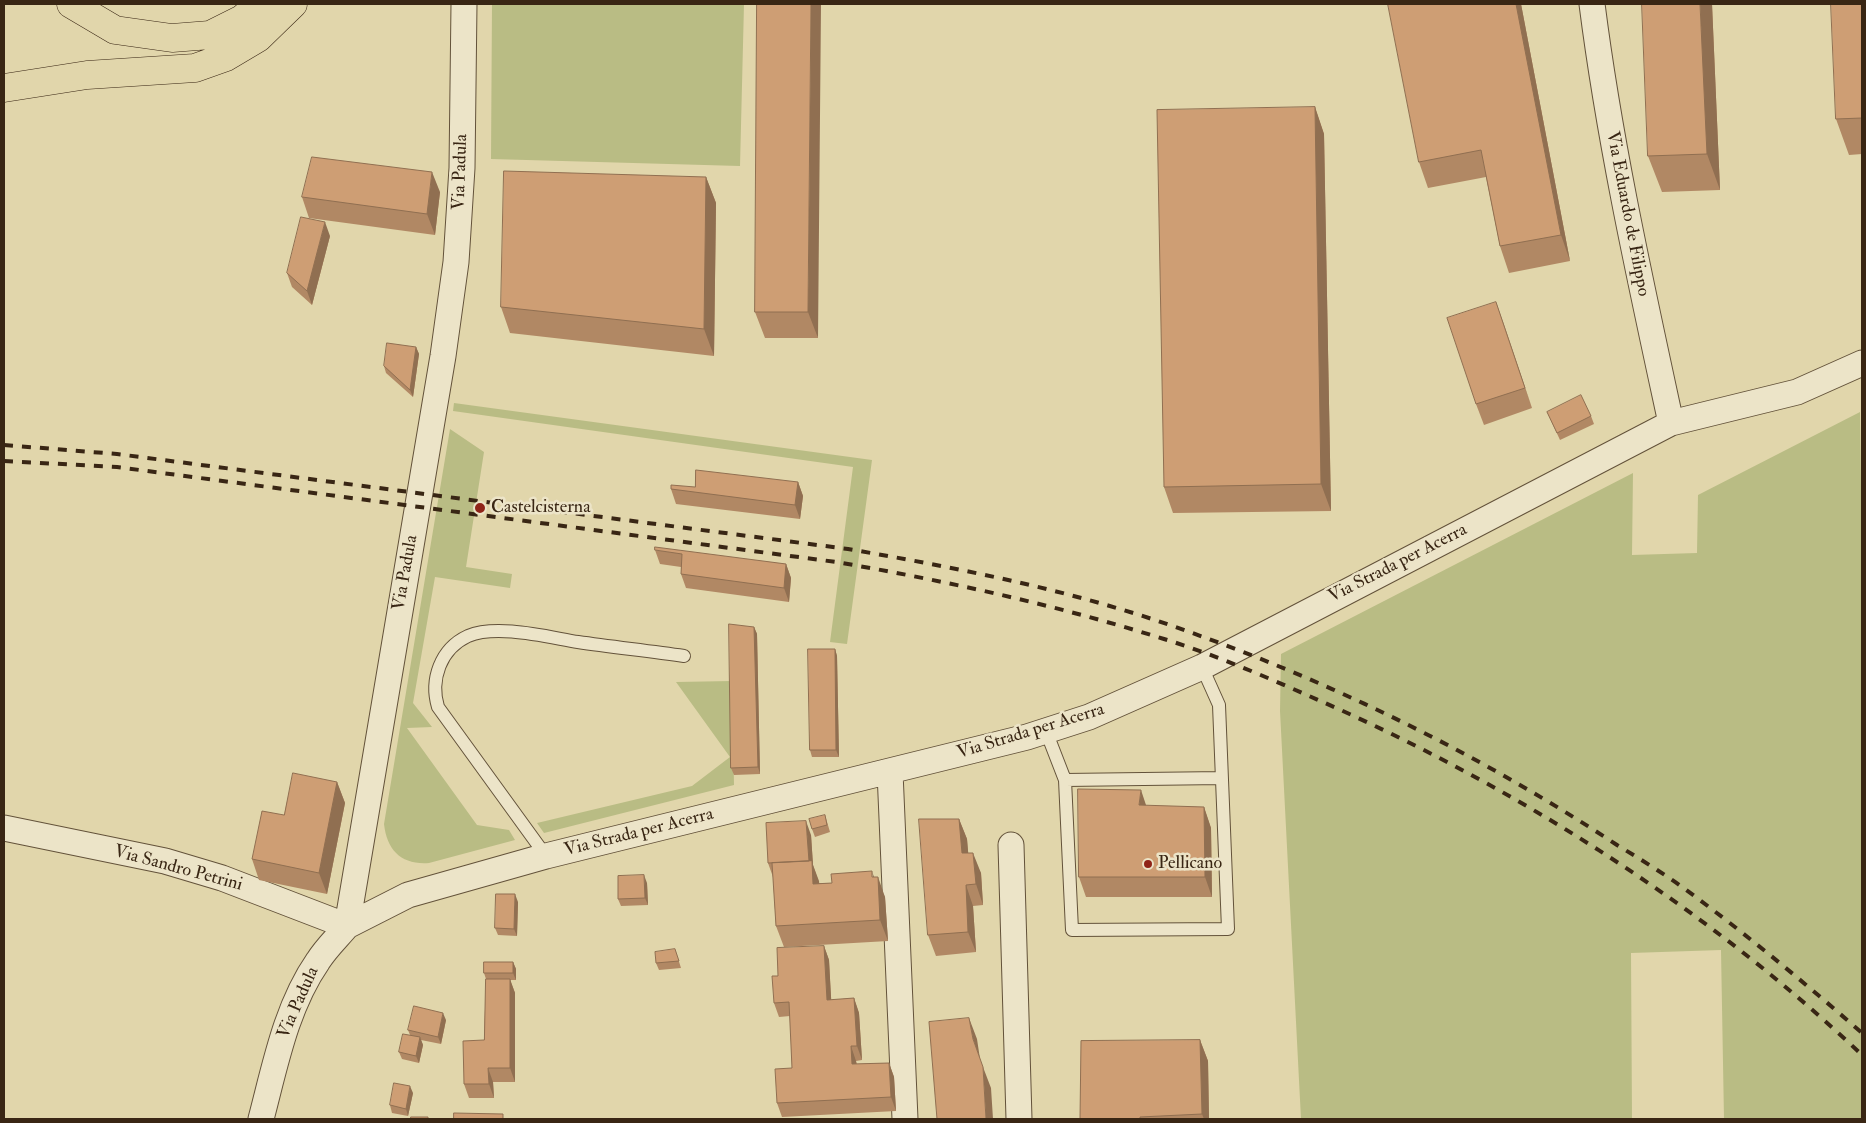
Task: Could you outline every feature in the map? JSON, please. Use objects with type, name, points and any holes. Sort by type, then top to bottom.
[{"type":"main road","points":[[71,4],[115,30],[172,38],[210,35],[242,19],[260,4]]},
{"type":"main road","points":[[4,88],[87,75],[195,68],[226,57],[258,38],[294,4]]},
{"type":"street","name":"Via Padula","points":[[261,1119],[282,1038],[299,994],[318,961],[348,926],[443,356],[456,262],[462,168],[464,4]]},
{"type":"street","name":"Via Eduardo de Filippo","points":[[1592,4],[1601,78],[1624,204],[1671,423]]},
{"type":"street","name":"Via Strada per Acerra","points":[[348,926],[408,895],[546,856],[890,772],[1046,731],[1089,717],[1202,667],[1671,423],[1796,392],[1862,363]]},
{"type":"street","points":[[890,772],[905,1119]]},
{"type":"street","name":"Via Sandro Petrini","points":[[4,828],[165,861],[222,878],[348,926]]},
{"type":"street","points":[[1011,845],[1019,1119]]},
{"type":"lane","points":[[546,856],[438,707],[434,693],[436,677],[442,659],[453,646],[468,636],[499,632],[684,656]]},
{"type":"lane","points":[[1046,731],[1065,780],[1072,930],[1228,929],[1219,704],[1202,667]]},
{"type":"lane","points":[[1065,780],[1222,778]]},
{"type":"green space","points":[[492,4],[744,4],[740,166],[491,159]]},
{"type":"green space","points":[[454,403],[872,460],[847,644],[830,642],[853,467],[453,411]]},
{"type":"green space","points":[[1860,412],[1862,558],[1862,1119],[1724,1119],[1721,950],[1631,953],[1632,1119],[1301,1119],[1280,711],[1281,654],[1633,473],[1632,555],[1697,553],[1698,495]]},
{"type":"green space","points":[[450,429],[484,452],[466,567],[512,574],[510,588],[435,577],[413,703],[432,727],[407,728],[477,825],[509,830],[515,840],[429,863],[419,863],[404,859],[392,849],[388,842],[384,824]]},
{"type":"green space","points":[[732,681],[734,785],[544,833],[537,823],[692,786],[730,757],[676,682]]},
{"type":"building","points":[[757,4],[811,4],[808,312],[755,312]]},
{"type":"building","points":[[1388,4],[1516,4],[1561,235],[1500,246],[1481,150],[1419,162]]},
{"type":"building","points":[[1642,4],[1700,4],[1707,154],[1648,156]]},
{"type":"building","points":[[1831,4],[1862,4],[1862,118],[1836,119]]},
{"type":"building","points":[[1315,107],[1321,484],[1164,487],[1157,110]]},
{"type":"building","points":[[312,157],[432,172],[427,214],[302,197]]},
{"type":"building","points":[[504,171],[706,177],[704,329],[501,307]]},
{"type":"building","points":[[301,217],[325,222],[307,291],[287,273]]},
{"type":"building","points":[[1496,302],[1525,388],[1476,404],[1447,318]]},
{"type":"building","points":[[387,343],[416,347],[410,390],[384,366]]},
{"type":"building","points":[[1581,395],[1591,416],[1557,433],[1547,412]]},
{"type":"building","points":[[696,470],[798,482],[795,505],[671,489],[671,485],[695,487]]},
{"type":"building","points":[[655,547],[786,564],[784,588],[681,574],[682,554],[655,550]]},
{"type":"building","points":[[729,624],[754,627],[758,767],[731,768]]},
{"type":"building","points":[[808,649],[835,649],[836,750],[810,750]]},
{"type":"building","points":[[293,773],[337,782],[319,873],[252,859],[262,811],[284,815]]},
{"type":"building","points":[[1078,789],[1141,790],[1139,805],[1204,807],[1205,877],[1079,877]]},
{"type":"building","points":[[825,815],[827,825],[812,829],[809,819]]},
{"type":"building","points":[[919,819],[959,819],[962,853],[973,853],[976,884],[966,885],[968,932],[928,935]]},
{"type":"building","points":[[806,821],[809,861],[768,863],[766,823]]},
{"type":"building","points":[[812,861],[813,884],[832,883],[831,874],[872,871],[872,877],[878,877],[880,920],[776,926],[772,863]]},
{"type":"building","points":[[644,875],[645,898],[618,899],[618,876]]},
{"type":"building","points":[[496,894],[515,894],[514,929],[495,928]]},
{"type":"building","points":[[824,946],[827,1000],[854,998],[857,1046],[851,1046],[852,1064],[889,1063],[891,1097],[777,1103],[775,1069],[792,1068],[789,1002],[774,1003],[772,976],[778,976],[777,948]]},
{"type":"building","points":[[675,949],[679,961],[656,963],[655,952]]},
{"type":"building","points":[[484,962],[513,962],[513,973],[484,973]]},
{"type":"building","points":[[486,979],[510,979],[510,1068],[488,1068],[489,1084],[464,1084],[463,1041],[484,1040]]},
{"type":"building","points":[[414,1006],[443,1013],[438,1037],[408,1030]]},
{"type":"building","points":[[969,1018],[973,1039],[983,1067],[986,1119],[937,1119],[929,1022]]},
{"type":"building","points":[[403,1034],[420,1037],[416,1056],[399,1052]]},
{"type":"building","points":[[1200,1040],[1202,1114],[1140,1117],[1140,1119],[1080,1119],[1081,1041]]},
{"type":"building","points":[[394,1083],[410,1086],[406,1109],[390,1105]]},
{"type":"building","points":[[454,1113],[503,1114],[503,1119],[454,1119]]},
{"type":"building","points":[[411,1117],[428,1117],[428,1119],[411,1119]]},
{"type":"railway","points":[[4,445],[117,454],[848,549],[1003,579],[1117,608],[1155,620],[1276,665],[1335,690],[1451,747],[1562,810],[1685,889],[1775,959],[1862,1033]]},
{"type":"railway","points":[[4,461],[117,467],[836,562],[919,577],[1001,595],[1083,615],[1164,639],[1266,677],[1325,703],[1469,774],[1540,814],[1609,856],[1676,902],[1803,1001],[1862,1055]]},
{"type":"place","name":"Castelcisterna","points":[[480,508]]},
{"type":"place","name":"Pellicano","points":[[1148,864]]}]
